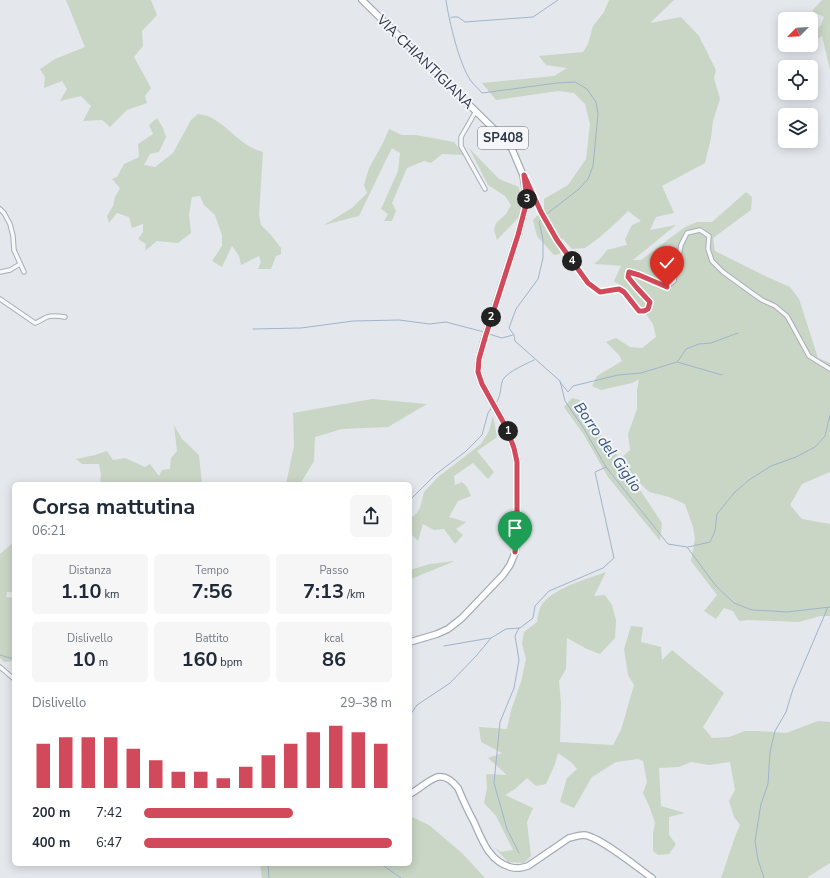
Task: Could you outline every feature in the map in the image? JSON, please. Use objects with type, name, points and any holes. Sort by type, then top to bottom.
[{"type":"main road","name":"VIA CHIANTIGIANA","points":[[362,0],[476,111],[512,149],[524,175],[527,201],[518,235],[489,323],[479,359],[478,372],[482,384],[510,436],[517,462],[517,536],[515,552],[510,565],[462,618],[448,629],[412,641]]},
{"type":"main road","points":[[412,793],[433,778],[440,777],[453,782],[458,788],[488,851],[503,865],[521,869],[528,866],[569,838],[585,835],[610,848],[652,878]]},
{"type":"street","points":[[476,111],[461,137],[461,146],[485,189]]},
{"type":"street","points":[[524,175],[541,212],[557,240],[588,283],[600,292],[619,289],[624,292],[639,311],[648,309],[650,302],[628,277],[629,272],[667,287],[674,281],[681,245],[687,233],[700,230],[709,236],[708,249],[712,260],[723,272],[762,300],[775,306],[787,316],[809,356],[830,369]]},
{"type":"street","points":[[0,209],[10,224],[14,250],[24,272]]},
{"type":"street","points":[[0,272],[10,270],[20,264]]},
{"type":"street","points":[[0,299],[35,323],[52,316],[65,317]]},
{"type":"street","points":[[0,667],[12,677]]},
{"type":"green space","points":[[66,0],[151,0],[157,15],[142,31],[143,46],[134,57],[151,88],[145,96],[147,103],[127,110],[110,127],[102,120],[83,121],[91,106],[81,96],[60,101],[67,89],[62,81],[44,88],[45,77],[40,69],[55,59],[85,47]]},
{"type":"green space","points":[[609,0],[674,0],[650,23],[681,17],[699,36],[716,70],[714,78],[720,99],[713,121],[711,138],[705,163],[662,186],[674,213],[656,217],[650,230],[676,225],[633,260],[641,260],[685,227],[697,222],[712,222],[746,192],[752,197],[751,210],[713,238],[715,251],[790,287],[799,299],[818,358],[830,363],[830,472],[802,484],[790,505],[802,519],[830,524],[830,616],[820,616],[799,622],[739,621],[733,611],[724,608],[716,619],[704,611],[717,595],[691,561],[695,539],[693,527],[685,504],[669,497],[649,492],[632,475],[638,487],[662,523],[660,541],[608,477],[584,435],[564,407],[572,398],[580,400],[583,414],[620,459],[630,450],[628,434],[637,409],[637,390],[639,379],[632,383],[601,390],[592,386],[597,376],[622,361],[619,355],[606,342],[616,338],[630,347],[642,348],[656,337],[653,324],[641,307],[626,289],[614,281],[621,266],[594,264],[607,250],[627,245],[625,239],[632,225],[641,221],[628,211],[600,237],[585,248],[572,249],[562,238],[560,254],[554,255],[537,236],[533,220],[544,209],[544,199],[568,185],[586,159],[590,124],[585,104],[574,93],[558,91],[496,100],[482,83],[554,76],[567,68],[546,65],[539,56],[583,52],[588,44],[593,26],[604,12]]},
{"type":"green space","points":[[822,0],[830,0],[830,70],[822,36],[818,38],[818,28],[824,17],[818,14],[818,12],[812,11]]},
{"type":"green space","points":[[198,114],[209,116],[241,141],[263,152],[259,215],[261,225],[281,248],[281,254],[276,256],[271,269],[258,269],[261,262],[259,256],[241,265],[239,256],[232,246],[222,267],[212,261],[222,246],[222,235],[215,215],[204,205],[200,196],[192,197],[189,214],[191,233],[178,243],[157,241],[145,251],[146,244],[138,239],[143,232],[143,224],[132,228],[129,217],[117,213],[109,223],[107,216],[113,206],[115,197],[120,188],[112,179],[117,177],[124,164],[139,157],[138,144],[153,134],[149,125],[157,118],[166,137],[159,152],[150,154],[144,165],[155,167],[173,153],[191,120]]},
{"type":"green space","points":[[389,129],[402,135],[416,135],[454,142],[464,155],[442,154],[431,163],[424,161],[407,168],[392,203],[396,211],[392,221],[384,221],[388,214],[381,209],[398,171],[400,153],[392,148],[359,216],[324,225],[352,208],[367,193],[364,185],[369,168]]},
{"type":"green space","points":[[469,148],[499,179],[519,187],[522,207],[520,216],[497,240],[494,230],[496,223],[506,214],[511,205],[505,196],[488,185]]},
{"type":"green space","points":[[372,399],[427,404],[388,427],[342,429],[315,437],[314,461],[301,482],[286,482],[294,446],[293,413]]},
{"type":"green space","points":[[493,416],[497,437],[477,451],[494,472],[488,479],[473,463],[454,476],[455,485],[462,482],[467,487],[471,496],[458,501],[449,517],[466,522],[456,529],[463,535],[455,544],[444,529],[434,530],[423,524],[418,541],[412,535],[412,517],[420,508],[424,492],[438,477],[481,444],[489,431]]},
{"type":"green space","points":[[174,425],[182,439],[199,455],[202,482],[100,482],[101,474],[99,464],[82,464],[76,459],[107,451],[113,460],[125,458],[145,467],[150,464],[159,476],[162,470],[170,469],[171,458],[177,451]]},
{"type":"green space","points":[[12,544],[12,592],[7,592],[6,597],[12,598],[12,661],[4,662],[0,658],[0,554]]},
{"type":"green space","points":[[455,561],[412,579],[412,569],[430,564]]},
{"type":"green space","points":[[606,572],[594,596],[605,595],[612,605],[616,620],[615,638],[600,654],[567,638],[566,669],[559,681],[561,703],[560,742],[613,745],[621,730],[634,685],[628,675],[624,649],[631,626],[643,627],[641,642],[661,647],[662,660],[672,650],[724,693],[703,727],[712,738],[729,737],[745,731],[786,733],[818,721],[830,722],[830,863],[808,878],[721,878],[740,825],[734,817],[729,801],[735,790],[730,762],[709,765],[691,762],[679,767],[659,768],[661,806],[685,813],[669,817],[669,835],[676,844],[669,854],[658,855],[653,851],[653,833],[655,823],[643,793],[647,782],[643,761],[638,759],[616,762],[592,777],[574,808],[560,802],[567,778],[577,769],[571,762],[558,753],[546,784],[536,786],[527,778],[515,789],[505,795],[533,808],[527,822],[531,856],[524,863],[508,862],[494,847],[501,852],[513,850],[496,816],[484,803],[487,788],[486,774],[507,775],[488,758],[502,753],[481,742],[479,727],[507,729],[526,659],[522,644],[524,632],[537,622],[542,604],[556,592],[564,588]]},
{"type":"green space","points":[[412,817],[429,825],[463,854],[485,878],[262,878],[260,866],[412,866]]},
{"type":"waterway","name":"Borro del Giglio","points":[[446,0],[449,19],[462,64],[471,81],[482,93],[575,82],[587,89],[596,102],[598,114],[593,166],[588,179],[579,189],[548,213],[539,222],[543,239],[543,258],[538,279],[516,309],[509,328],[514,335],[515,341],[560,381],[565,401],[583,427],[606,467],[668,544],[687,547],[716,586],[734,603],[752,610],[787,612],[830,607]]},
{"type":"waterway","points":[[451,18],[458,17],[465,22],[533,17],[558,0]]},
{"type":"waterway","points":[[253,329],[301,328],[353,321],[399,320],[430,324],[446,322],[484,332]]},
{"type":"waterway","points":[[678,361],[686,349],[699,344],[711,343],[738,333]]},
{"type":"waterway","points":[[489,334],[502,338],[513,335]]},
{"type":"waterway","points":[[496,403],[500,395],[502,382],[507,375],[534,360]]},
{"type":"waterway","points":[[560,382],[568,392],[573,386],[618,375],[641,373],[677,362],[722,375]]},
{"type":"waterway","points":[[412,498],[436,474],[465,452],[482,435],[488,413],[492,407]]},
{"type":"waterway","points":[[688,547],[710,542],[715,531],[717,514],[734,493],[749,480],[771,466],[796,457],[815,447],[825,436],[830,415]]},
{"type":"waterway","points":[[412,712],[417,705],[450,683],[491,638],[506,629],[520,628],[533,618],[535,606],[549,591],[603,568],[614,558],[595,472],[606,467]]},
{"type":"waterway","points":[[764,878],[758,860],[755,841],[761,804],[768,784],[770,752],[775,731],[786,712],[793,689],[828,607]]},
{"type":"waterway","points":[[519,628],[515,636],[519,660],[514,688],[500,722],[494,783],[507,829],[519,853]]},
{"type":"waterway","points":[[444,646],[490,638]]},
{"type":"waterway","points":[[0,655],[12,658]]},
{"type":"waterway","points":[[268,866],[269,878]]},
{"type":"waterway","points":[[384,866],[401,878]]},
{"type":"route","points":[[515,552],[517,536],[517,462],[510,436],[482,384],[478,372],[479,359],[489,323],[518,235],[527,201],[524,175],[541,212],[557,240],[588,283],[600,292],[619,289],[624,292],[639,311],[648,309],[650,302],[628,277],[629,272],[667,287]]}]
